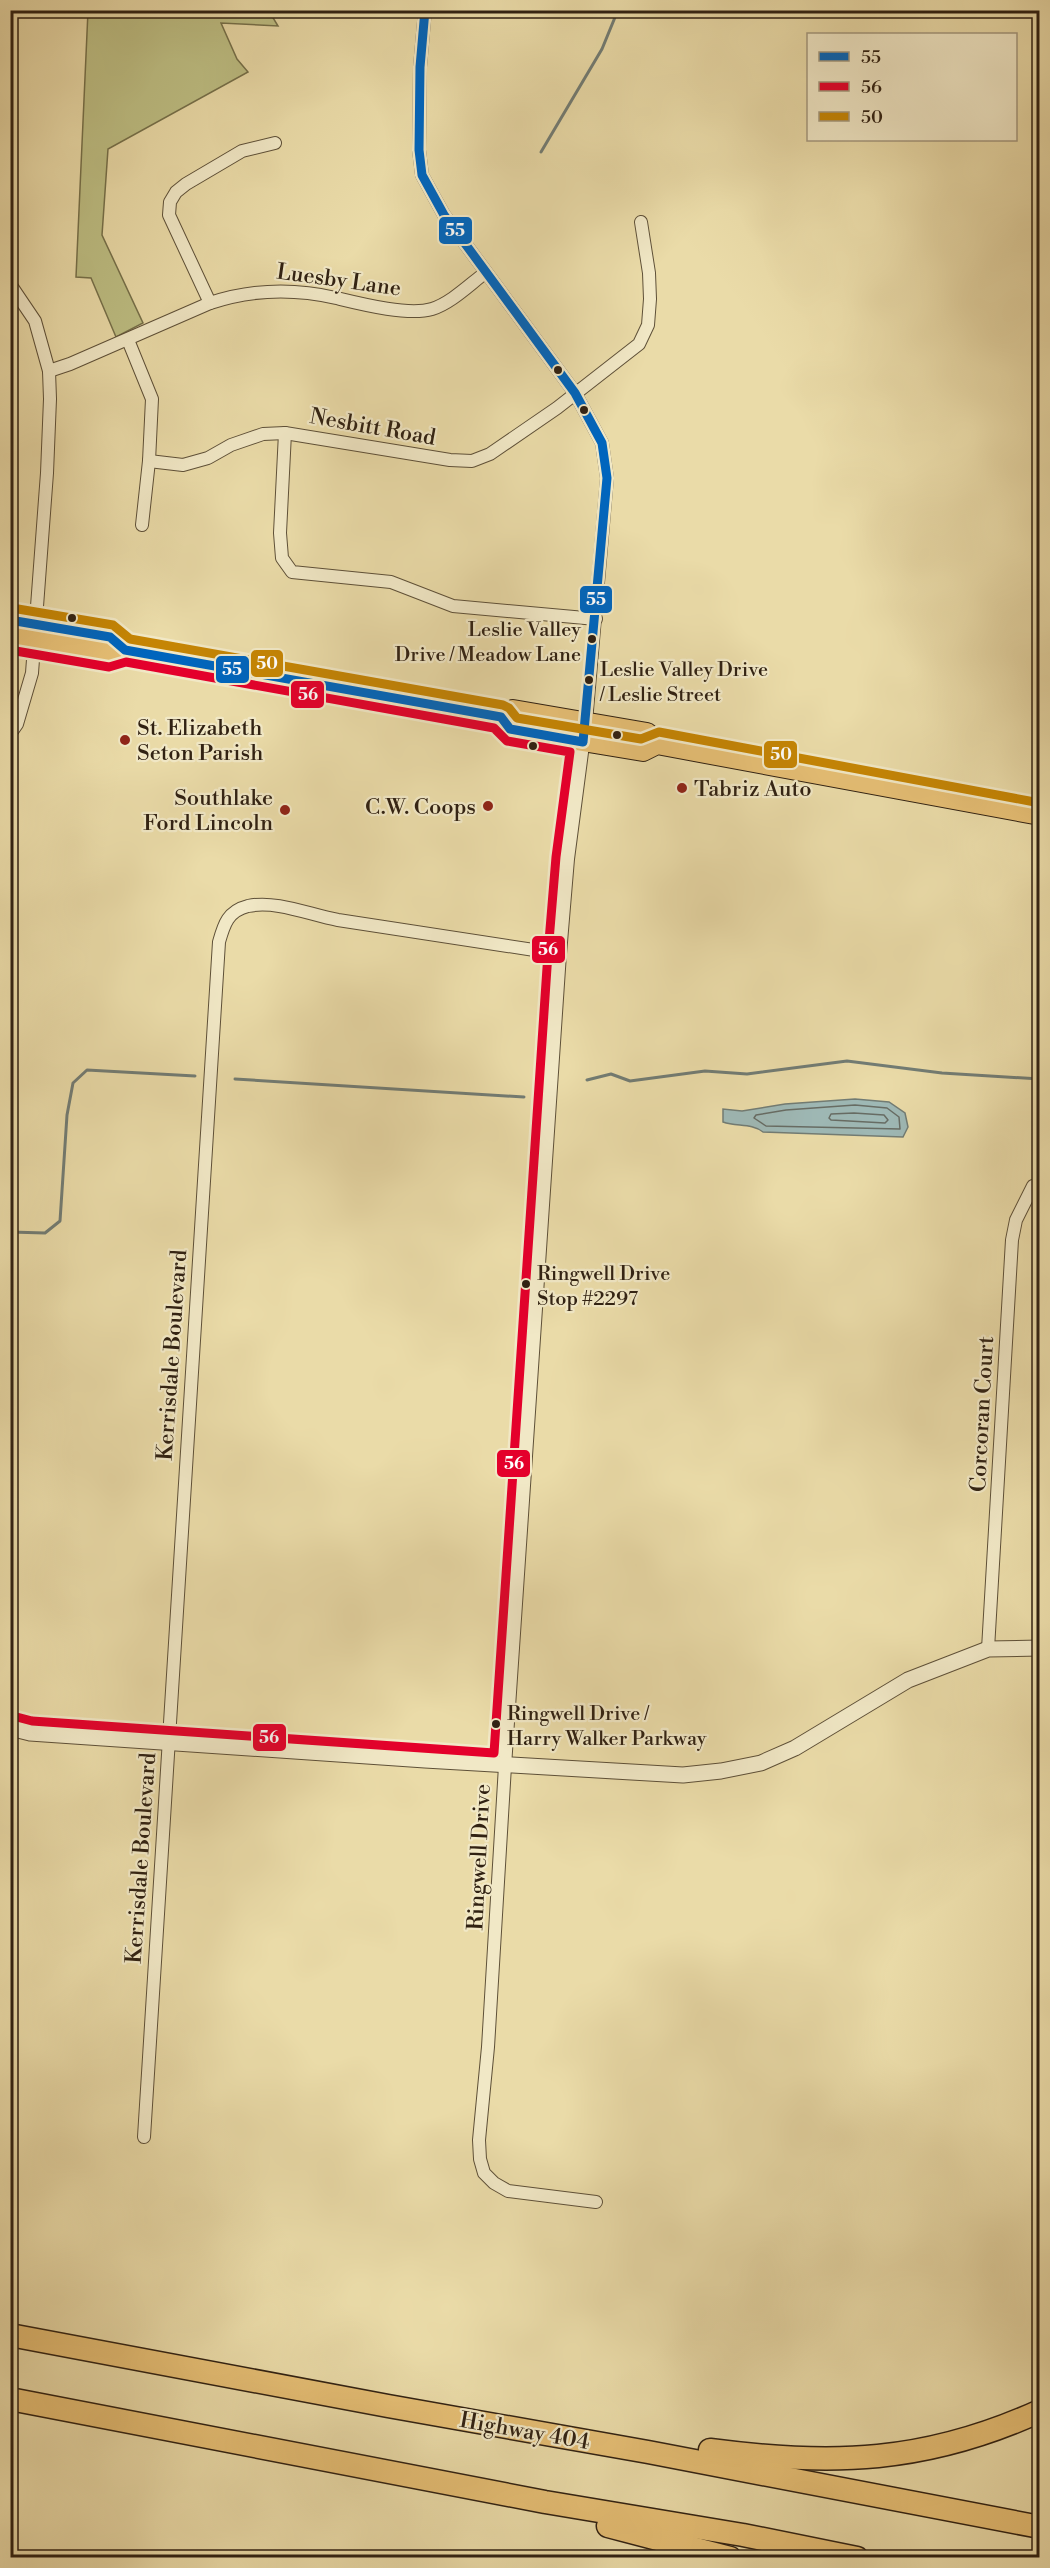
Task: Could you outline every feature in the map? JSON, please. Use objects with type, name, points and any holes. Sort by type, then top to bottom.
[{"type":"highway","name":"Highway 404","points":[[10,2335],[1040,2527]]},
{"type":"highway","points":[[10,2399],[545,2502],[743,2535],[857,2558]]},
{"type":"highway","points":[[567,2437],[599,2433],[740,2454],[831,2459],[869,2458],[908,2454],[958,2443],[1004,2427],[1040,2411]]},
{"type":"highway","points":[[545,2502],[581,2518],[730,2558]]},
{"type":"main road","points":[[10,620],[35,633],[110,655],[125,650],[501,717],[513,710],[647,733],[657,744]]},
{"type":"main road","points":[[10,638],[35,633]]},
{"type":"main road","points":[[501,717],[510,729],[643,751],[657,744],[1040,815]]},
{"type":"street","name":"Ringwell Drive","points":[[424,10],[419,126],[422,176],[444,215],[575,393],[602,443],[607,478],[586,722],[568,859],[560,954],[488,2047],[480,2129],[480,2159],[484,2173],[508,2191],[596,2202]]},
{"type":"street","points":[[210,303],[169,215],[170,202],[176,192],[186,184],[242,151],[275,143]]},
{"type":"street","name":"Nesbitt Road","points":[[149,461],[183,465],[208,458],[231,445],[263,434],[285,433],[450,460],[472,461],[490,454],[513,440],[639,344],[648,325],[650,299],[649,273],[641,222]]},
{"type":"street","name":"Luesby Lane","points":[[49,371],[128,340],[210,303],[256,291],[288,290],[400,310],[431,309],[451,298],[485,273]]},
{"type":"street","points":[[10,284],[35,321],[49,371],[47,473],[35,633],[29,685],[17,724],[10,734]]},
{"type":"street","points":[[128,340],[152,399],[149,461],[142,525]]},
{"type":"street","points":[[285,433],[280,533],[282,558],[292,572],[391,582],[453,606],[596,619]]},
{"type":"street","name":"Kerrisdale Boulevard","points":[[144,2137],[219,942],[227,917],[248,906],[266,905],[334,919],[560,954]]},
{"type":"street","name":"Corcoran Court","points":[[988,1649],[1012,1240],[1016,1220],[1033,1186]]},
{"type":"street","points":[[10,1728],[30,1733],[168,1744],[683,1775],[721,1771],[761,1763],[795,1748],[908,1680],[988,1649],[1040,1648]]},
{"type":"green space","points":[[88,11],[269,11],[278,26],[221,23],[237,59],[248,72],[108,149],[102,235],[143,323],[116,337],[91,278],[76,277]]},
{"type":"water","points":[[855,1099],[889,1102],[905,1113],[908,1127],[903,1137],[763,1132],[754,1127],[723,1122],[723,1109],[742,1111],[785,1104]]},
{"type":"waterway","points":[[541,152],[602,49],[618,10]]},
{"type":"waterway","points":[[587,1080],[611,1074],[630,1081],[705,1071],[747,1074],[847,1061],[942,1073],[1040,1079]]},
{"type":"waterway","points":[[10,1232],[45,1233],[60,1221],[67,1115],[73,1083],[87,1070],[195,1076]]},
{"type":"waterway","points":[[235,1079],[524,1097]]},
{"type":"transit line","name":"55","points":[[10,620],[110,637],[125,650],[501,717],[510,729],[583,742],[607,478],[602,443],[575,393],[444,215],[422,175],[419,150],[420,67],[425,10]]},
{"type":"transit line","name":"50","points":[[12,608],[113,625],[130,639],[503,705],[509,708],[517,718],[641,739],[659,732],[1040,803]]},
{"type":"transit line","name":"56","points":[[10,650],[109,667],[126,662],[494,728],[507,741],[570,752],[556,857],[548,953],[494,1753],[32,1721],[13,1716]]},
{"type":"place","name":"Leslie Valley Drive / Meadow Lane","points":[[592,639]]},
{"type":"place","name":"Leslie Valley Drive / Leslie Street","points":[[589,680]]},
{"type":"place","name":"St. Elizabeth Seton Parish","points":[[125,740]]},
{"type":"place","name":"Tabriz Auto","points":[[682,788]]},
{"type":"place","name":"C.W. Coops","points":[[488,806]]},
{"type":"place","name":"Southlake Ford Lincoln","points":[[285,810]]},
{"type":"place","name":"Ringwell Drive Stop #2297","points":[[526,1284]]},
{"type":"place","name":"Ringwell Drive / Harry Walker Parkway","points":[[496,1724]]}]
